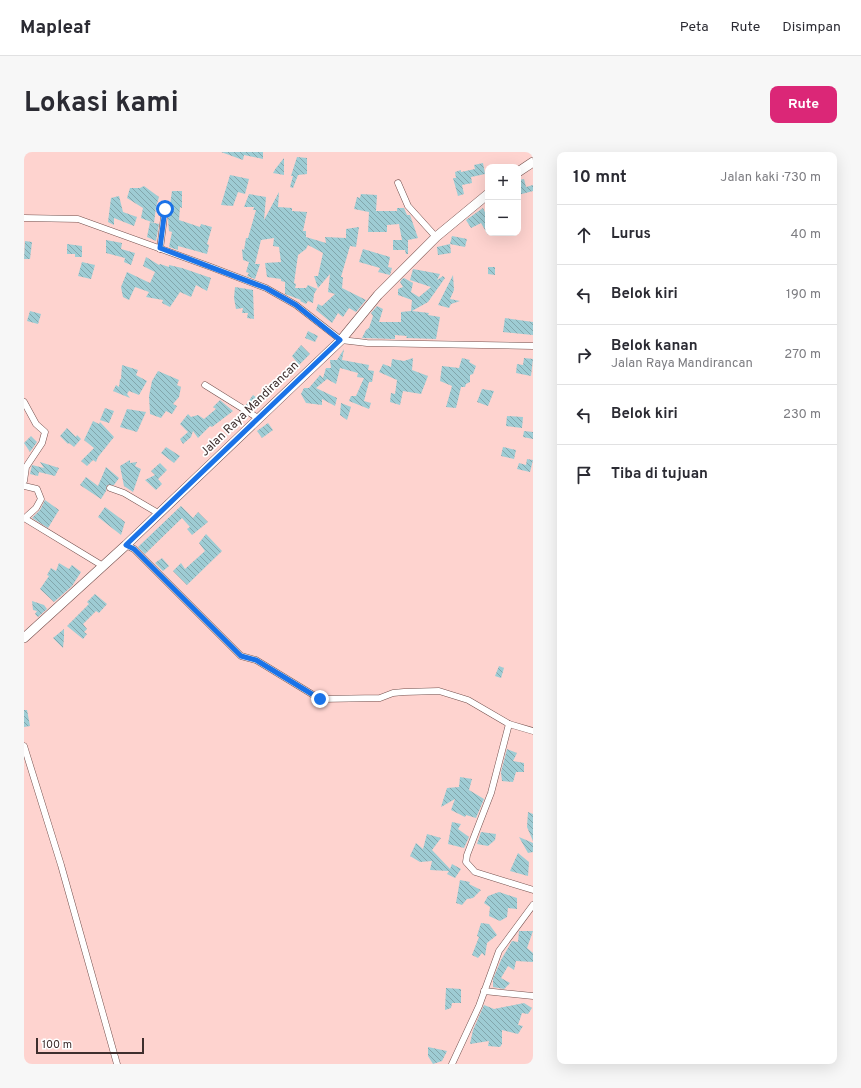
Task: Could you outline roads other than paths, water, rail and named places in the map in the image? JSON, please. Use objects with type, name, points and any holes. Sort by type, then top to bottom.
[{"type":"street","points":[[521,170],[533,162]]},
{"type":"street","points":[[398,183],[408,206],[436,237]]},
{"type":"street","name":"Jalan Raya Mandirancan","points":[[24,638],[104,566],[340,340],[378,295],[436,237],[485,196]]},
{"type":"street","points":[[160,248],[165,209]]},
{"type":"street","points":[[24,218],[78,219],[266,288],[296,305],[340,340],[367,343],[533,346]]},
{"type":"street","points":[[204,385],[258,418]]},
{"type":"street","points":[[24,402],[36,424],[46,432],[42,443],[26,468],[24,481]]},
{"type":"street","points":[[24,486],[37,490],[41,499],[36,508],[24,518],[104,566]]},
{"type":"street","points":[[110,488],[158,513]]},
{"type":"street","points":[[126,545],[134,549],[241,656],[256,660],[320,699],[380,698],[393,693],[439,691],[468,700],[509,724],[533,731]]},
{"type":"street","points":[[509,724],[491,793],[467,855],[466,862],[475,872],[533,890]]},
{"type":"street","points":[[24,746],[63,873],[117,1064]]},
{"type":"street","points":[[452,1064],[484,991],[499,951],[533,905]]},
{"type":"street","points":[[484,991],[533,996]]}]
